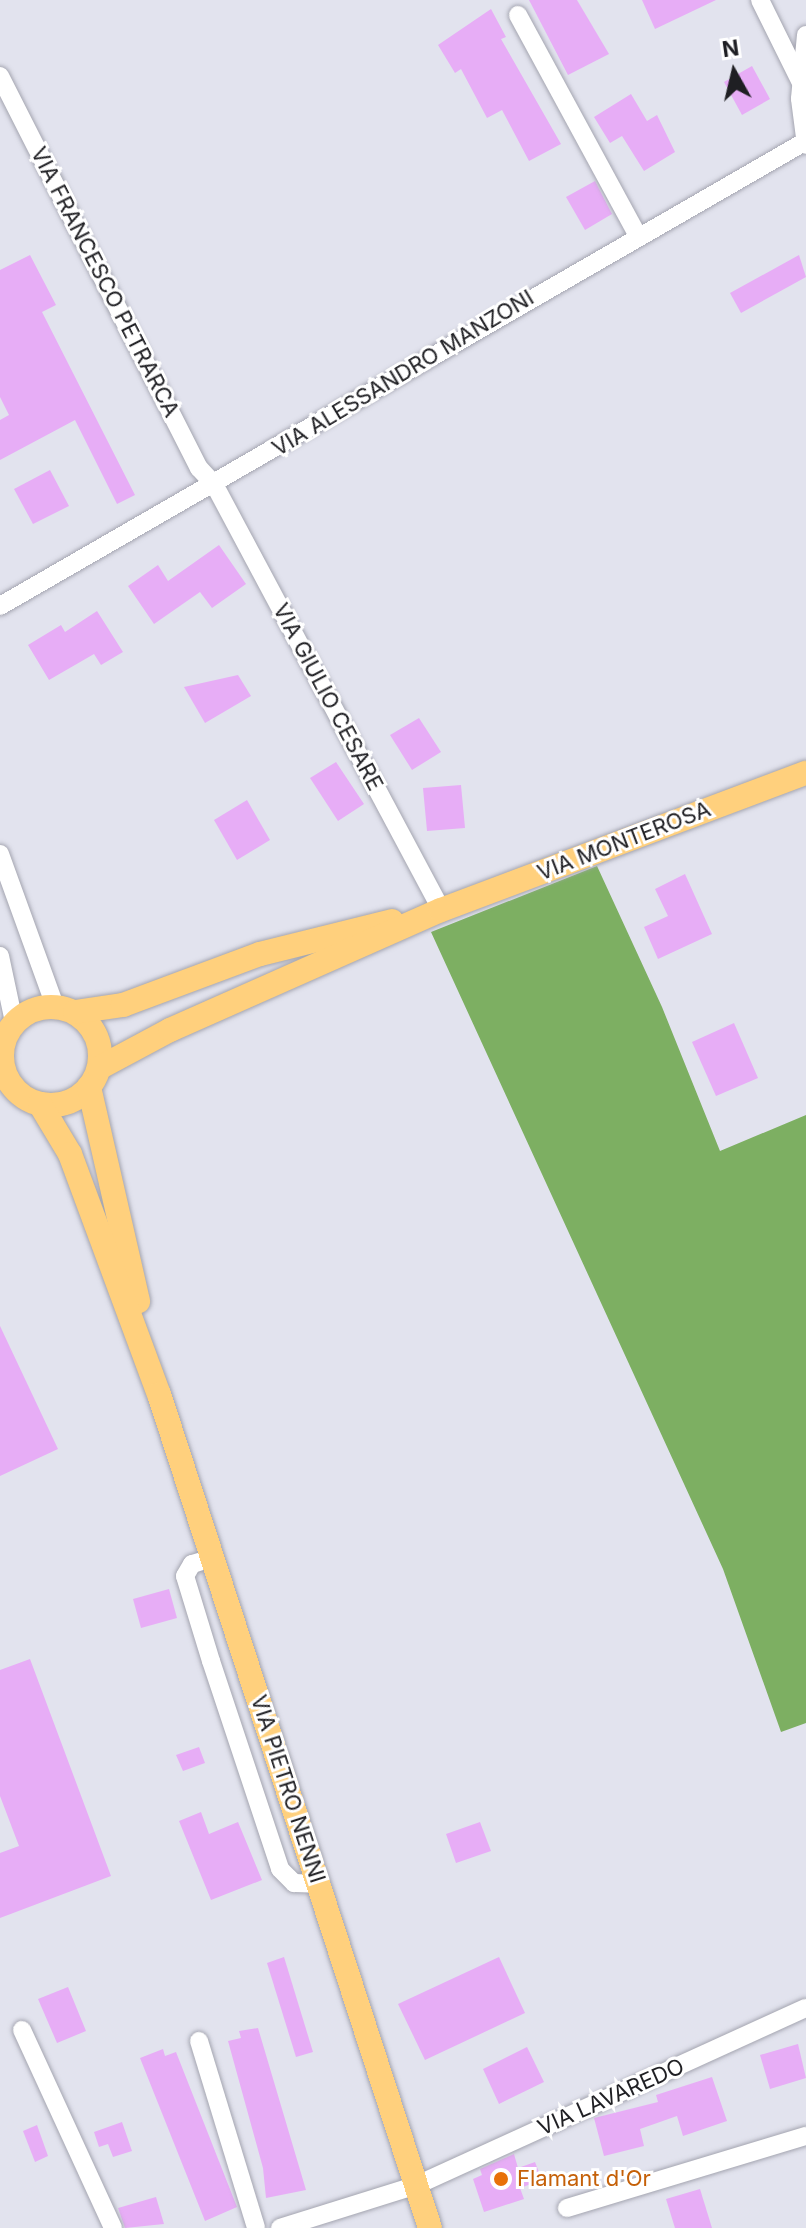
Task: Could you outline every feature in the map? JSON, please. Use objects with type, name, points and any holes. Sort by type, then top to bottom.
[{"type":"main road","name":"VIA MONTEROSA","points":[[94,1078],[130,1049],[441,910],[806,773]]},
{"type":"main road","name":"VIA MONTEROSA","points":[[65,1009],[123,1005],[260,954],[441,910]]},
{"type":"main road","points":[[32,1009],[65,1009],[90,1024],[100,1044],[94,1078],[58,1105],[40,1104],[9,1094],[6,1036],[32,1009]]},
{"type":"main road","name":"VIA PIETRO NENNI","points":[[94,1078],[159,1394]]},
{"type":"main road","name":"VIA PIETRO NENNI","points":[[40,1104],[70,1154],[159,1394],[430,2228]]},
{"type":"street","points":[[760,0],[801,83]]},
{"type":"street","points":[[518,15],[637,234]]},
{"type":"street","points":[[805,143],[801,83],[806,35]]},
{"type":"street","name":"VIA FRANCESCO PETRARCA","points":[[0,76],[199,468],[214,484]]},
{"type":"street","name":"VIA ALESSANDRO MANZONI","points":[[0,606],[214,484],[637,234],[805,143]]},
{"type":"street","name":"VIA GIULIO CESARE","points":[[214,484],[441,910]]},
{"type":"street","points":[[0,854],[65,1009]]},
{"type":"street","points":[[0,956],[6,1036]]},
{"type":"street","name":"VIA LAVAREDO","points":[[280,2228],[417,2185],[806,2008]]},
{"type":"street","points":[[22,2030],[113,2228]]},
{"type":"street","points":[[199,2041],[256,2228]]},
{"type":"street","points":[[567,2208],[806,2136]]},
{"type":"green space","points":[[597,866],[662,1007],[720,1151],[806,1115],[806,1723],[781,1732],[723,1569],[431,932]]},
{"type":"building","points":[[529,0],[577,0],[609,54],[568,75]]},
{"type":"building","points":[[642,0],[716,0],[655,29]]},
{"type":"building","points":[[491,9],[506,37],[501,39],[561,144],[529,161],[502,110],[487,118],[461,69],[455,73],[438,45]]},
{"type":"building","points":[[752,66],[770,99],[742,115],[724,82]]},
{"type":"building","points":[[631,94],[647,121],[657,115],[675,152],[644,171],[622,136],[610,143],[594,117]]},
{"type":"building","points":[[595,181],[612,214],[585,230],[566,197]]},
{"type":"building","points":[[30,255],[56,305],[42,312],[135,495],[117,504],[75,420],[0,460],[0,420],[9,415],[0,397],[0,270]]},
{"type":"building","points":[[799,255],[806,277],[741,313],[730,293]]},
{"type":"building","points":[[50,470],[69,506],[33,524],[14,489]]},
{"type":"building","points":[[219,545],[246,584],[212,608],[200,592],[154,624],[128,586],[158,565],[168,581]]},
{"type":"building","points":[[97,611],[123,652],[101,665],[94,654],[49,680],[28,645],[61,625],[65,632]]},
{"type":"building","points":[[238,675],[251,696],[205,723],[184,687]]},
{"type":"building","points":[[419,718],[441,752],[412,770],[390,735]]},
{"type":"building","points":[[336,762],[364,804],[338,821],[310,778]]},
{"type":"building","points":[[461,785],[465,828],[427,831],[423,788]]},
{"type":"building","points":[[247,800],[270,840],[237,860],[214,820]]},
{"type":"building","points":[[685,874],[712,934],[658,959],[644,927],[668,916],[655,889]]},
{"type":"building","points":[[734,1023],[758,1078],[716,1096],[692,1042]]},
{"type":"building","points":[[0,1326],[58,1449],[0,1476]]},
{"type":"building","points":[[169,1589],[177,1618],[141,1628],[133,1599]]},
{"type":"building","points":[[30,1659],[111,1876],[0,1918],[0,1853],[19,1846],[0,1796],[0,1670]]},
{"type":"building","points":[[199,1747],[205,1763],[183,1771],[176,1755]]},
{"type":"building","points":[[201,1812],[209,1834],[238,1822],[262,1880],[211,1900],[179,1821]]},
{"type":"building","points":[[480,1822],[491,1851],[456,1863],[446,1834]]},
{"type":"building","points":[[284,1957],[313,2052],[296,2057],[267,1963]]},
{"type":"building","points":[[499,1957],[525,2013],[425,2060],[398,2004]]},
{"type":"building","points":[[68,1987],[86,2031],[57,2043],[38,1999]]},
{"type":"building","points":[[258,2028],[306,2190],[266,2198],[263,2168],[228,2041],[241,2038],[239,2031]]},
{"type":"building","points":[[798,2044],[806,2078],[770,2089],[760,2055]]},
{"type":"building","points":[[527,2047],[544,2082],[499,2104],[483,2069]]},
{"type":"building","points":[[163,2049],[165,2056],[176,2052],[237,2207],[205,2221],[140,2058]]},
{"type":"building","points":[[712,2077],[727,2121],[683,2136],[677,2116],[640,2129],[644,2146],[604,2156],[594,2118],[658,2102],[656,2095]]},
{"type":"building","points":[[122,2122],[132,2151],[113,2157],[108,2144],[99,2147],[94,2132]]},
{"type":"building","points":[[37,2125],[48,2156],[35,2162],[23,2131]]},
{"type":"building","points":[[514,2154],[518,2168],[535,2162],[542,2180],[520,2188],[524,2199],[484,2212],[473,2179],[482,2175],[480,2169]]},
{"type":"building","points":[[700,2189],[712,2228],[675,2228],[666,2199]]},
{"type":"building","points":[[156,2197],[164,2224],[125,2228],[118,2208]]},
{"type":"place","name":"Flamant d'Or","points":[[501,2179]]}]
